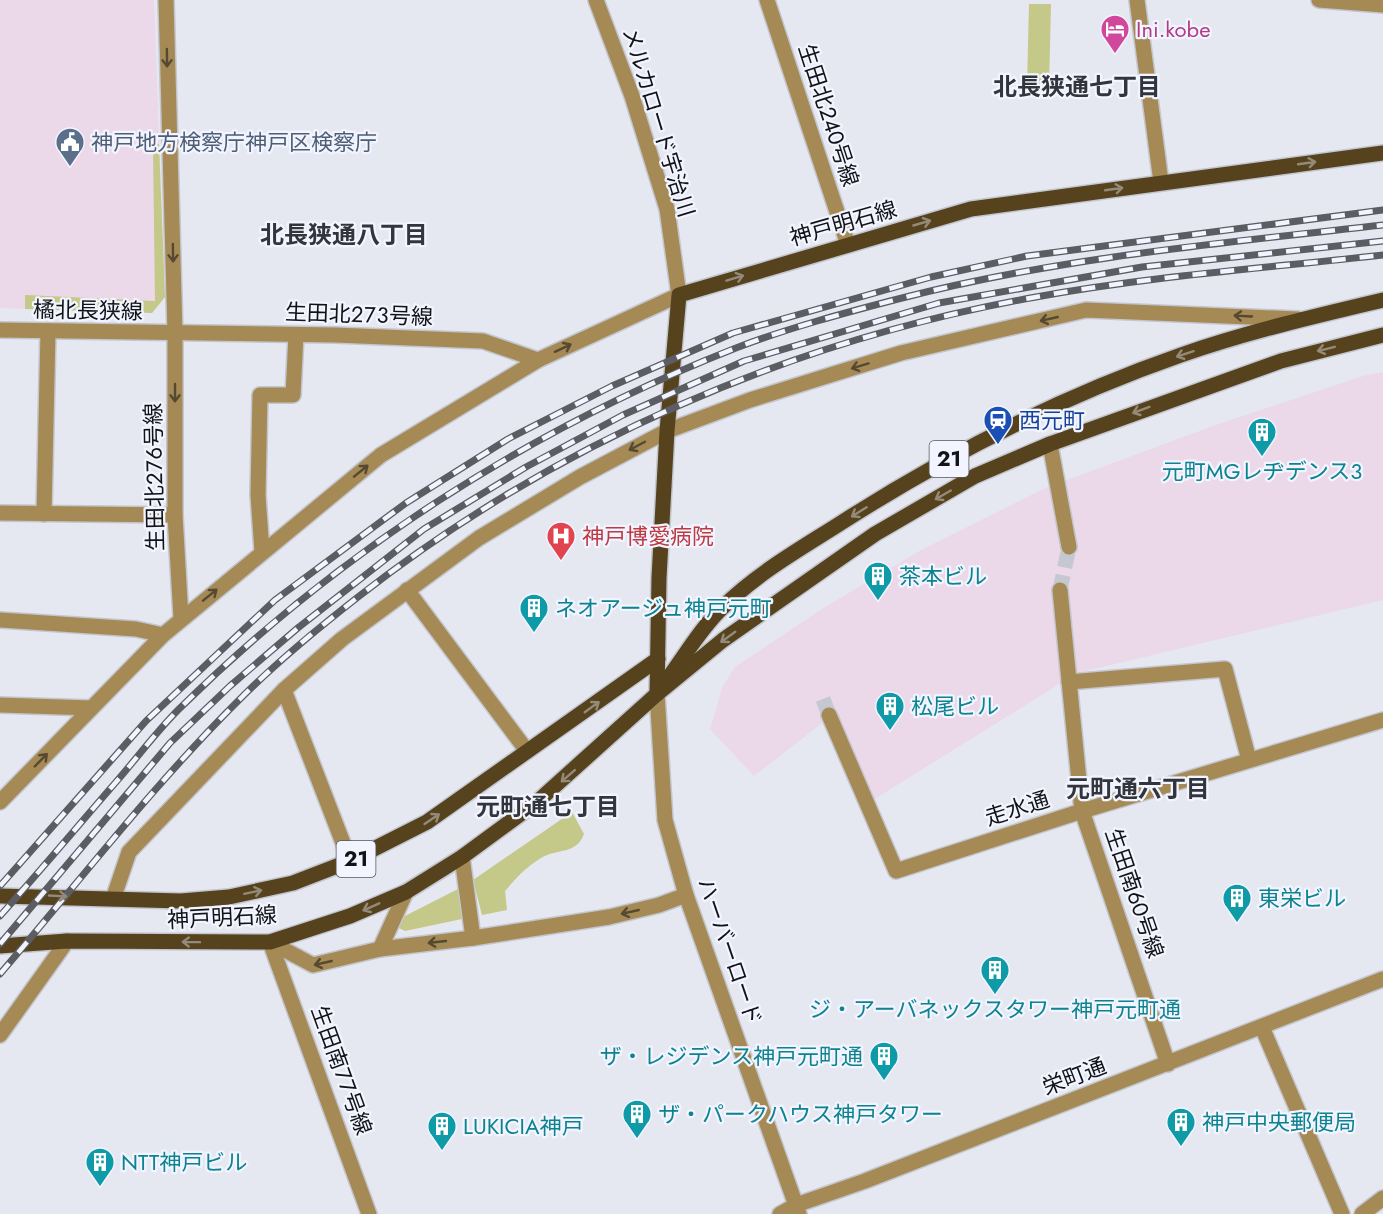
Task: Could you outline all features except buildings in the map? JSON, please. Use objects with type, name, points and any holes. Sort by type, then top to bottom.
[{"type":"main road","name":"神戸明石線","points":[[679,295],[971,209],[1383,153]]},
{"type":"main road","points":[[657,694],[667,431],[679,295]]},
{"type":"main road","name":"神戸明石線","points":[[657,694],[708,624],[745,587],[771,567],[901,485],[1045,411],[1118,378],[1181,355],[1301,319],[1383,300]]},
{"type":"main road","name":"神戸明石線","points":[[0,946],[67,941],[270,942],[350,916],[406,892],[462,857],[567,778],[657,694],[723,640],[875,534],[975,476],[1050,444],[1281,361],[1383,335]]},
{"type":"main road","name":"神戸明石線","points":[[0,896],[181,901],[229,897],[293,883],[350,861],[427,822],[658,659]]},
{"type":"street","name":"生田北２７６号線","points":[[166,0],[175,334],[175,515],[181,618]]},
{"type":"street","name":"メルカロード宇治川","points":[[596,0],[632,96],[667,209],[679,295]]},
{"type":"street","name":"生田北２４０号線","points":[[767,0],[848,244]]},
{"type":"street","points":[[1137,0],[1161,182]]},
{"type":"street","points":[[1319,0],[1383,5]]},
{"type":"street","points":[[0,802],[181,618],[381,455],[538,360],[679,295]]},
{"type":"street","points":[[113,899],[129,852],[284,690],[342,639],[479,538],[580,477],[667,431],[750,400],[901,353],[1086,310],[1301,319]]},
{"type":"street","name":"橘北長狭線","points":[[0,330],[175,334]]},
{"type":"street","points":[[44,513],[48,332]]},
{"type":"street","name":"生田北２７３号線","points":[[175,334],[296,334],[483,341],[538,360]]},
{"type":"street","points":[[262,552],[258,495],[260,395],[293,395],[296,334]]},
{"type":"street","points":[[1050,444],[1069,547]]},
{"type":"street","points":[[0,513],[175,515]]},
{"type":"street","points":[[407,590],[527,751]]},
{"type":"street","name":"生田南６０号線","points":[[1060,590],[1082,811],[1168,1064]]},
{"type":"street","points":[[0,620],[136,629],[163,635]]},
{"type":"street","points":[[1069,682],[1225,669],[1249,760]]},
{"type":"street","points":[[284,690],[350,861]]},
{"type":"street","name":"ハーバーロード","points":[[657,694],[664,820],[686,895],[797,1210]]},
{"type":"street","points":[[0,705],[91,708]]},
{"type":"street","name":"走水通","points":[[829,715],[896,871],[1082,811],[1383,720]]},
{"type":"street","points":[[462,857],[473,938]]},
{"type":"street","points":[[380,949],[406,892]]},
{"type":"street","points":[[270,942],[313,965],[380,949],[473,938],[609,916],[659,905],[686,895]]},
{"type":"street","points":[[0,1035],[67,941]]},
{"type":"street","name":"生田南７７号線","points":[[270,942],[369,1214]]},
{"type":"street","name":"栄町通","points":[[780,1214],[797,1210],[865,1181],[1383,979]]},
{"type":"street","points":[[1262,1027],[1342,1214]]},
{"type":"street","points":[[1362,1214],[1383,1198]]},
{"type":"shaded area","points":[[0,0],[154,0],[165,297],[152,313],[0,308]]},
{"type":"shaded area","points":[[1383,372],[1383,600],[1077,673],[873,800],[835,713],[754,776],[710,729],[723,686],[735,667],[825,607],[921,550],[1045,488],[1216,425],[1363,376]]},
{"type":"green space","points":[[1029,4],[1051,4],[1049,86],[1027,86]]},
{"type":"green space","points":[[153,144],[159,144],[165,297],[152,313],[25,309],[25,295],[155,301]]},
{"type":"green space","points":[[572,812],[584,834],[581,841],[571,848],[541,858],[522,873],[505,891],[507,910],[482,915],[473,880]]},
{"type":"green space","points":[[458,889],[462,919],[405,931],[395,926],[401,918]]},
{"type":"tunnel","points":[[1060,590],[1069,547]]},
{"type":"tunnel","points":[[823,699],[829,715]]},
{"type":"railway","points":[[0,886],[146,721],[275,600],[406,503],[508,439],[612,386],[733,333],[931,277],[1027,256],[1383,210]]},
{"type":"railway","points":[[0,916],[154,736],[179,709],[240,652],[304,598],[439,500],[510,457],[584,417],[659,380],[736,348],[796,327],[898,299],[1078,262],[1383,225]]},
{"type":"railway","points":[[0,944],[170,743],[230,686],[299,627],[424,529],[526,467],[623,415],[744,361],[939,303],[1142,267],[1383,241]]},
{"type":"railway","points":[[0,974],[178,764],[241,698],[283,659],[358,597],[434,542],[512,491],[594,446],[678,406],[765,371],[854,341],[944,316],[1036,297],[1122,283],[1383,255]]},
{"type":"place","name":"Ini.kobe","points":[[1115,54]]},
{"type":"place","name":"神戸地方検察庁神戸区検察庁","points":[[70,168]]},
{"type":"place","name":"西元町","points":[[998,446]]},
{"type":"place","name":"元町MGレヂデンス3","points":[[1262,458]]},
{"type":"place","name":"神戸博愛病院","points":[[561,562]]},
{"type":"place","name":"茶本ビル","points":[[878,602]]},
{"type":"place","name":"ネオアージュ神戸元町","points":[[534,634]]},
{"type":"place","name":"松尾ビル","points":[[890,732]]},
{"type":"place","name":"東栄ビル","points":[[1237,924]]},
{"type":"place","name":"ジ・アーバネックスタワー神戸元町通","points":[[995,996]]},
{"type":"place","name":"ザ・レジデンス神戸元町通","points":[[884,1082]]},
{"type":"place","name":"ザ・パークハウス神戸タワー","points":[[637,1140]]},
{"type":"place","name":"神戸中央郵便局","points":[[1181,1148]]},
{"type":"place","name":"LUKICIA神戸","points":[[442,1152]]},
{"type":"place","name":"NTT神戸ビル","points":[[100,1188]]},
{"type":"district","name":"北長狭通七丁目","points":[[1077,86]]},
{"type":"district","name":"北長狭通八丁目","points":[[344,234]]},
{"type":"district","name":"元町通六丁目","points":[[1138,788]]},
{"type":"district","name":"元町通七丁目","points":[[548,806]]}]
